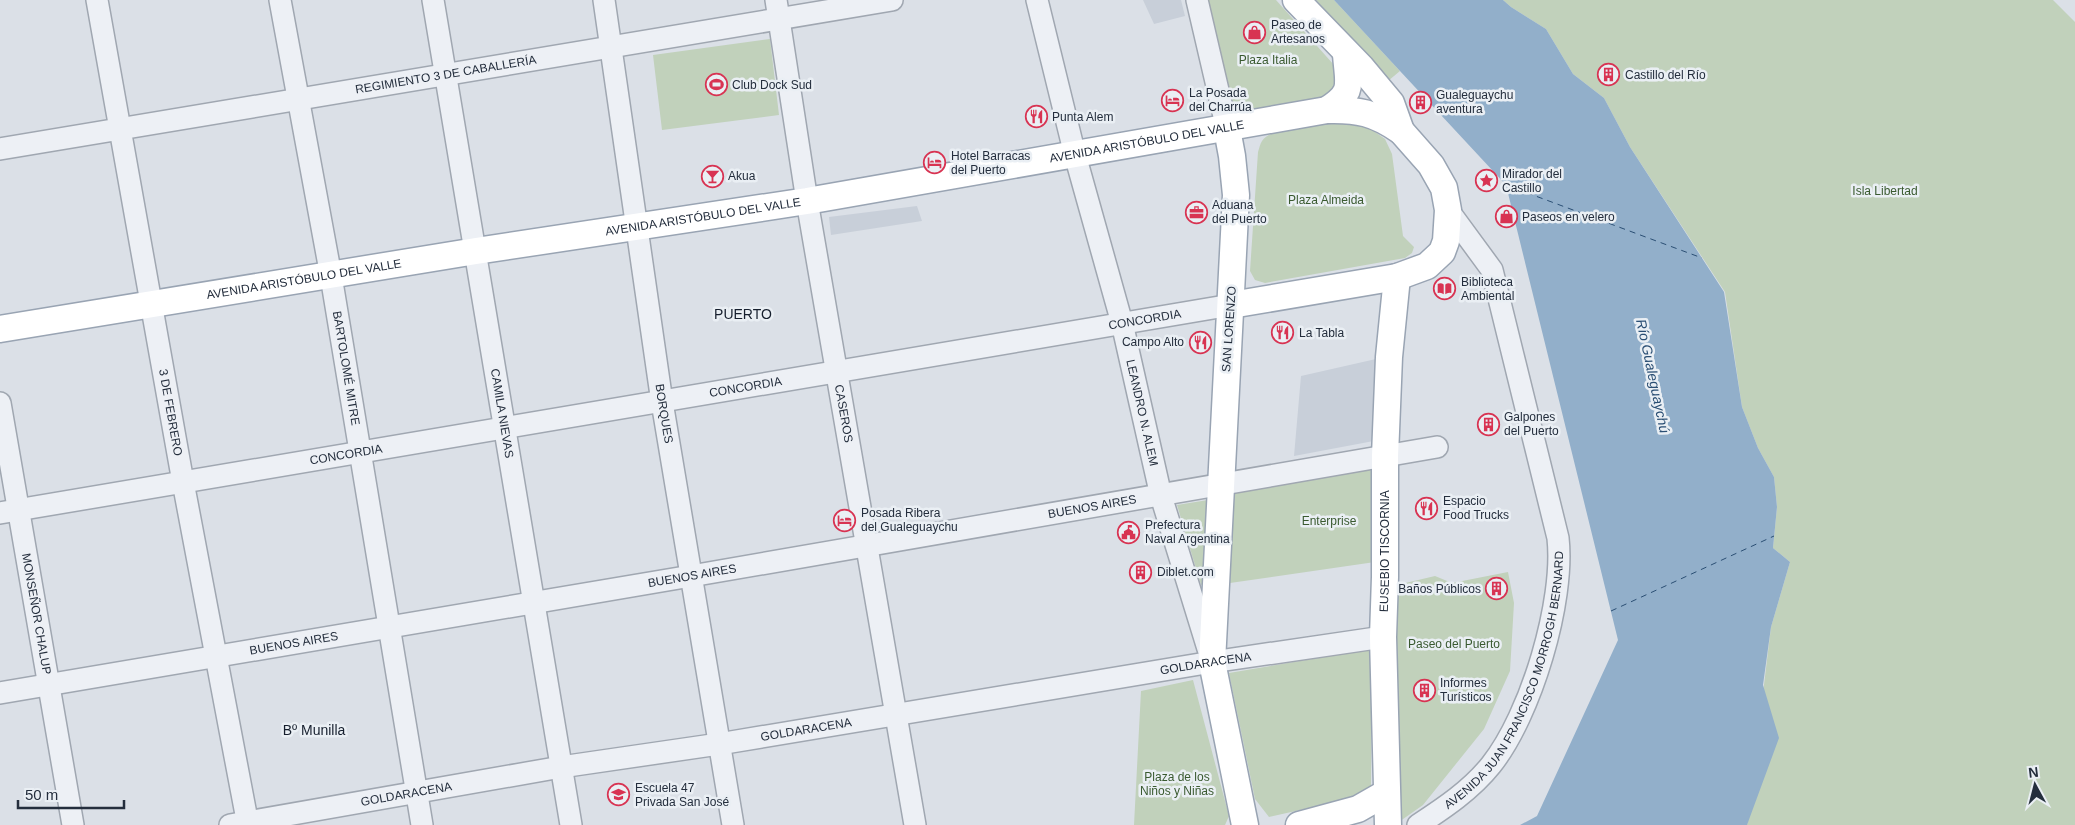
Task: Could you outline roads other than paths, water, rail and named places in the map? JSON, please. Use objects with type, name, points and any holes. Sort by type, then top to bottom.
[{"type":"main road","points":[[1296,0],[1360,67],[1391,103],[1401,131]]},
{"type":"main road","points":[[1327,110],[1344,99],[1348,90],[1346,54]]},
{"type":"main road","name":"AVENIDA ARISTÓBULO DEL VALLE","points":[[0,329],[151,306],[476,250],[808,201],[1075,156],[1327,110],[1365,112],[1384,119],[1401,131]]},
{"type":"main road","name":"SAN LORENZO","points":[[1212,662],[1236,195],[1227,129]]},
{"type":"main road","name":"CONCORDIA","points":[[1230,304],[1397,277],[1427,266],[1442,252],[1446,241],[1448,210],[1444,188],[1431,165],[1401,131]]},
{"type":"main road","name":"EUSEBIO TISCORNIA","points":[[1388,825],[1383,637],[1385,456],[1389,357],[1397,277]]},
{"type":"main road","name":"LEANDRO N. ALEM","points":[[1212,662],[1245,825]]},
{"type":"main road","points":[[1299,825],[1358,809],[1386,793]]},
{"type":"street","name":"3 DE FEBRERO","points":[[97,0],[216,656],[241,824]]},
{"type":"street","name":"BARTOLOMÉ MITRE","points":[[280,0],[330,276],[422,825]]},
{"type":"street","name":"CAMILA NIEVAS","points":[[433,0],[571,825]]},
{"type":"street","name":"BORQUES","points":[[604,0],[662,402],[733,825]]},
{"type":"street","name":"REGIMIENTO 3 DE CABALLERÍA","points":[[0,149],[611,46],[777,9],[892,0]]},
{"type":"street","name":"LEANDRO N. ALEM","points":[[1037,0],[1075,156],[1122,323],[1161,496],[1212,662]]},
{"type":"street","name":"SAN LORENZO","points":[[1198,0],[1227,129]]},
{"type":"street","name":"CASEROS","points":[[777,9],[915,825]]},
{"type":"street","name":"AVENIDA JUAN FRANCISCO MORROGH BERNARD","points":[[1418,825],[1467,790],[1491,765],[1508,739],[1529,695],[1556,595],[1560,569],[1558,538],[1492,270],[1448,210]]},
{"type":"street","name":"CONCORDIA","points":[[9,511],[662,402],[1230,304]]},
{"type":"street","name":"MONSEÑOR CHALUP","points":[[0,403],[9,511],[48,684],[73,825]]},
{"type":"street","name":"BUENOS AIRES","points":[[0,692],[1220,486],[1437,447]]},
{"type":"street","name":"GOLDARACENA","points":[[241,824],[561,767],[719,744],[1212,662],[1383,637]]},
{"type":"water","name":"Río Gualeguaychú","points":[[1334,0],[1503,0],[1546,29],[1573,74],[1604,98],[1630,147],[1724,292],[1742,407],[1758,448],[1774,477],[1777,507],[1773,548],[1790,562],[1771,627],[1763,685],[1779,738],[1747,825],[1520,825],[1537,816],[1618,640],[1506,185]]},
{"type":"place","name":"Paseo de Artesanos","points":[[1255,32]]},
{"type":"place","name":"Castillo del Río","points":[[1609,75]]},
{"type":"place","name":"Club Dock Sud","points":[[716,85]]},
{"type":"place","name":"La Posada del Charrúa","points":[[1173,100]]},
{"type":"place","name":"Gualeguaychu aventura","points":[[1420,102]]},
{"type":"place","name":"Punta Alem","points":[[1036,117]]},
{"type":"place","name":"Hotel Barracas del Puerto","points":[[935,163]]},
{"type":"place","name":"Akua","points":[[712,176]]},
{"type":"place","name":"Mirador del Castillo","points":[[1486,181]]},
{"type":"place","name":"Aduana del Puerto","points":[[1196,212]]},
{"type":"place","name":"Paseos en velero","points":[[1506,217]]},
{"type":"place","name":"Biblioteca Ambiental","points":[[1445,289]]},
{"type":"place","name":"La Tabla","points":[[1283,333]]},
{"type":"place","name":"Campo Alto","points":[[1200,342]]},
{"type":"place","name":"Galpones del Puerto","points":[[1488,424]]},
{"type":"place","name":"Espacio Food Trucks","points":[[1427,508]]},
{"type":"place","name":"Posada Ribera del Gualeguaychu","points":[[845,520]]},
{"type":"place","name":"Prefectura Naval Argentina","points":[[1129,532]]},
{"type":"place","name":"Diblet.com","points":[[1141,572]]},
{"type":"place","name":"Baños Públicos","points":[[1497,589]]},
{"type":"place","name":"Informes Turísticos","points":[[1424,690]]},
{"type":"place","name":"Escuela 47 Privada San José","points":[[619,795]]},
{"type":"district","name":"PUERTO","points":[[743,314]]},
{"type":"district","name":"Bº Munilla","points":[[314,730]]},
{"type":"park label","name":"Plaza Italia","points":[[1268,60]]},
{"type":"park label","name":"Isla Libertad","points":[[1885,191]]},
{"type":"park label","name":"Plaza Almeida","points":[[1326,200]]},
{"type":"park label","name":"Enterprise","points":[[1329,521]]},
{"type":"park label","name":"Paseo del Puerto","points":[[1454,644]]},
{"type":"park label","name":"Plaza de los Niños y Niñas","points":[[1177,784]]}]
